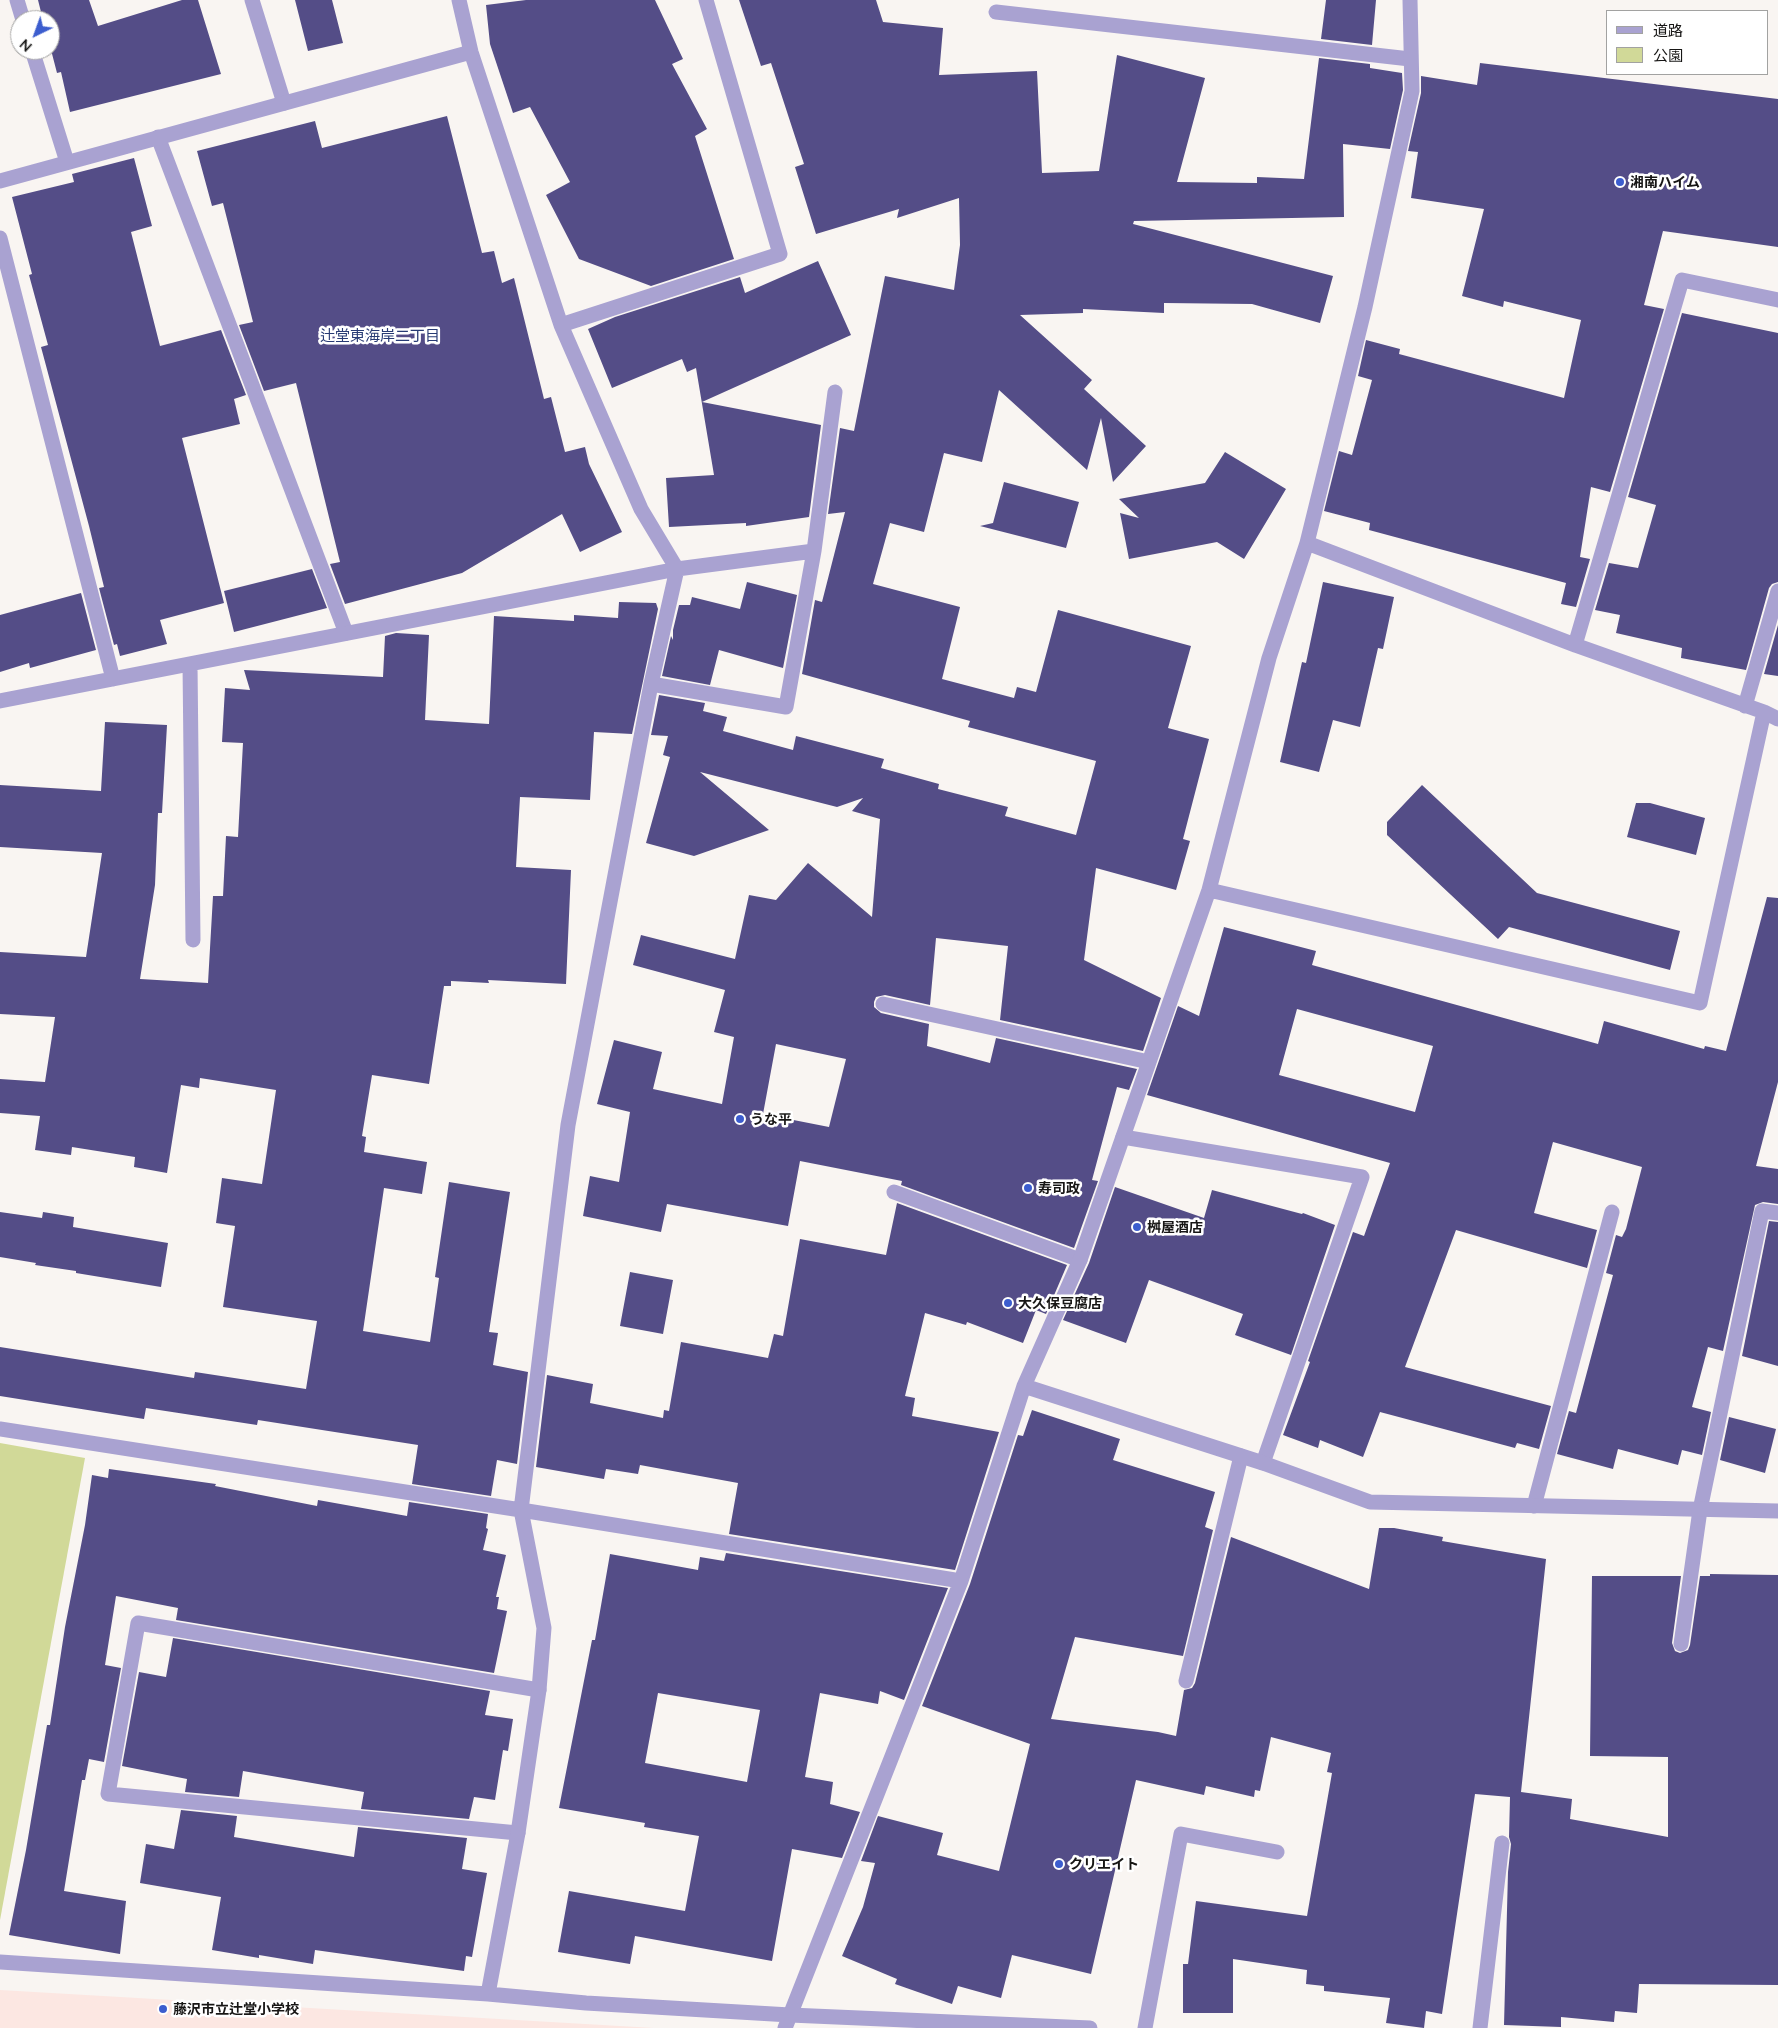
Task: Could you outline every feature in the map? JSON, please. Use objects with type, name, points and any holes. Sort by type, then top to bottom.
[{"type":"street","points":[[252,0],[284,103]]},
{"type":"street","points":[[459,0],[471,52],[561,325],[641,509],[677,569],[651,684],[568,1125],[521,1510],[544,1628],[539,1690],[518,1833],[488,1994]]},
{"type":"street","points":[[561,325],[780,254],[706,0]]},
{"type":"street","points":[[788,2022],[961,1581],[1024,1386],[1080,1260],[1210,890],[1270,658],[1307,543],[1365,307],[1412,91],[1410,0]]},
{"type":"street","points":[[996,12],[1410,59]]},
{"type":"street","points":[[0,181],[471,52]]},
{"type":"street","points":[[35,60],[67,162]]},
{"type":"street","points":[[158,137],[346,633]]},
{"type":"street","points":[[0,238],[113,679]]},
{"type":"street","points":[[1575,645],[1682,280],[1778,300]]},
{"type":"street","points":[[651,684],[786,707],[814,551],[836,392]]},
{"type":"street","points":[[1210,890],[1700,1003],[1771,716],[1575,645],[1307,543]]},
{"type":"street","points":[[0,701],[677,569],[814,551]]},
{"type":"street","points":[[1745,706],[1778,591]]},
{"type":"street","points":[[190,664],[192,940]]},
{"type":"street","points":[[883,1004],[1149,1062]]},
{"type":"street","points":[[1123,1137],[1362,1177],[1263,1464]]},
{"type":"street","points":[[894,1192],[1080,1260]]},
{"type":"street","points":[[1681,1644],[1700,1510],[1762,1211],[1778,1213]]},
{"type":"street","points":[[1534,1506],[1612,1212]]},
{"type":"street","points":[[1024,1386],[1241,1456],[1370,1502],[1778,1511]]},
{"type":"street","points":[[0,1429],[961,1581]]},
{"type":"street","points":[[1186,1681],[1241,1456]]},
{"type":"street","points":[[518,1833],[108,1794],[138,1623],[539,1690]]},
{"type":"street","points":[[1145,2028],[1181,1834],[1278,1852]]},
{"type":"street","points":[[1480,2028],[1502,1842]]},
{"type":"street","points":[[0,1962],[488,1994],[788,2022],[1090,2028]]},
{"type":"shaded area","name":"藤沢市立辻堂小学校","points":[[0,1990],[654,2028],[0,2028]]},
{"type":"green space","points":[[0,1443],[85,1458],[0,1920]]},
{"type":"building","points":[[38,0],[89,0],[98,26],[182,0],[198,0],[221,74],[70,112],[61,72],[57,73],[54,60],[60,60],[60,10],[40,10]]},
{"type":"building","points":[[295,0],[332,0],[343,43],[308,51]]},
{"type":"building","points":[[526,0],[655,0],[683,59],[672,64],[707,129],[695,136],[734,259],[651,286],[579,259],[546,195],[570,182],[530,107],[513,113],[490,44],[486,5]]},
{"type":"building","points":[[739,0],[876,0],[883,22],[943,28],[939,75],[1037,71],[1042,173],[1099,171],[1117,55],[1205,78],[1177,182],[1257,183],[1257,177],[1304,179],[1319,58],[1370,64],[1370,68],[1402,73],[1403,90],[1390,149],[1343,144],[1344,217],[1134,221],[1133,224],[1333,276],[1320,323],[1252,304],[1164,303],[1164,313],[1083,309],[1083,313],[1020,315],[1092,380],[1084,389],[1146,446],[1113,482],[1101,418],[1087,470],[999,390],[982,462],[944,453],[924,532],[890,523],[873,584],[960,607],[942,679],[1014,698],[1017,687],[1036,692],[1058,610],[1191,646],[1168,728],[1209,739],[1183,839],[1190,841],[1176,890],[1096,868],[1084,960],[1161,998],[1143,1051],[1000,1020],[1008,946],[936,938],[930,1005],[885,995],[876,997],[874,1002],[874,1007],[881,1013],[929,1024],[927,1046],[990,1063],[996,1038],[1137,1069],[1129,1090],[1117,1087],[1092,1180],[1098,1181],[1074,1248],[901,1185],[902,1181],[800,1161],[788,1226],[667,1204],[661,1232],[583,1216],[590,1176],[619,1182],[630,1112],[597,1104],[614,1040],[662,1052],[653,1089],[722,1104],[734,1037],[714,1032],[725,990],[633,965],[641,935],[735,959],[749,895],[776,900],[808,863],[872,917],[880,819],[852,811],[863,798],[837,807],[700,772],[769,830],[694,856],[646,843],[670,757],[663,755],[668,736],[651,735],[659,695],[705,703],[703,711],[727,717],[723,731],[793,750],[796,736],[884,759],[881,768],[939,784],[938,789],[1008,807],[1005,816],[1076,835],[1096,761],[968,727],[970,721],[802,674],[815,600],[822,602],[845,512],[828,514],[840,428],[854,431],[885,276],[954,290],[960,245],[959,198],[897,218],[899,209],[816,234],[795,167],[804,164],[771,63],[761,66]],"holes":[[[776,1044],[846,1059],[829,1127],[763,1114]]]},
{"type":"building","points":[[1326,0],[1376,0],[1372,45],[1321,39]]},
{"type":"building","points":[[1480,63],[1778,99],[1778,247],[1663,231],[1644,305],[1664,309],[1610,492],[1591,487],[1580,557],[1590,559],[1576,607],[1561,604],[1566,583],[1369,530],[1370,523],[1324,511],[1339,451],[1352,455],[1372,380],[1358,376],[1366,340],[1400,349],[1399,354],[1564,398],[1581,320],[1504,301],[1503,307],[1462,296],[1484,209],[1411,198],[1418,152],[1408,151],[1421,93],[1421,76],[1477,85]]},
{"type":"building","points":[[447,116],[482,253],[494,251],[502,283],[514,278],[544,399],[551,397],[565,452],[585,447],[589,464],[622,532],[580,552],[562,514],[462,573],[345,604],[330,564],[340,562],[296,383],[264,391],[239,325],[253,322],[223,203],[212,206],[197,151],[315,121],[322,148]]},
{"type":"building","points":[[134,158],[152,226],[131,232],[160,346],[221,330],[246,395],[234,399],[240,424],[182,438],[224,603],[160,620],[167,644],[120,656],[117,644],[114,645],[99,588],[104,587],[41,347],[48,345],[29,275],[32,274],[12,197],[74,182],[72,174]]},
{"type":"building","points":[[818,261],[851,335],[702,402],[821,425],[809,517],[746,526],[746,523],[669,527],[666,478],[714,475],[696,368],[687,372],[682,359],[612,388],[588,329],[615,317],[740,277],[745,293]]},
{"type":"building","points":[[1682,313],[1778,333],[1778,582],[1772,584],[1769,588],[1746,670],[1681,658],[1682,648],[1616,633],[1620,615],[1595,610],[1609,563],[1638,568],[1656,505],[1628,497]]},
{"type":"building","points":[[1225,452],[1286,489],[1244,559],[1217,542],[1129,559],[1120,513],[1139,518],[1119,499],[1205,483]]},
{"type":"building","points":[[1004,482],[1079,502],[1066,548],[980,526],[993,523]]},
{"type":"building","points":[[312,569],[327,608],[234,632],[224,591]]},
{"type":"building","points":[[747,582],[797,595],[783,668],[719,650],[710,685],[662,676],[671,636],[673,640],[673,630],[679,605],[690,605],[692,597],[740,609]]},
{"type":"building","points":[[1323,582],[1394,597],[1383,649],[1378,648],[1360,727],[1333,720],[1319,772],[1280,762],[1302,662],[1306,663]]},
{"type":"building","points":[[81,593],[96,650],[30,668],[29,663],[0,672],[0,615]]},
{"type":"building","points":[[619,602],[656,603],[658,609],[632,734],[594,732],[590,800],[520,797],[516,867],[571,870],[566,984],[488,980],[489,983],[451,981],[451,986],[444,986],[429,1084],[372,1075],[362,1136],[366,1137],[364,1152],[427,1162],[422,1194],[384,1188],[363,1331],[430,1342],[439,1278],[435,1277],[449,1182],[510,1192],[489,1332],[498,1333],[493,1365],[528,1372],[517,1464],[497,1460],[491,1496],[412,1484],[418,1445],[258,1420],[257,1425],[146,1408],[144,1419],[0,1396],[0,1347],[194,1378],[195,1372],[306,1389],[317,1321],[223,1307],[235,1226],[216,1223],[222,1178],[262,1184],[276,1090],[200,1078],[199,1088],[181,1085],[167,1173],[134,1167],[135,1157],[72,1147],[71,1155],[35,1150],[40,1116],[0,1113],[0,1079],[45,1082],[55,1017],[0,1014],[0,952],[86,957],[102,853],[0,847],[0,785],[101,791],[105,722],[167,725],[162,813],[158,813],[155,885],[140,979],[208,983],[213,896],[223,896],[226,836],[238,837],[243,743],[222,742],[225,688],[250,690],[244,670],[383,677],[385,636],[396,633],[429,635],[425,720],[489,724],[494,616],[574,621],[574,615],[618,618]]},
{"type":"building","points":[[1778,625],[1778,676],[1764,674]]},
{"type":"building","points":[[1422,785],[1537,893],[1680,931],[1670,970],[1509,927],[1498,939],[1387,835],[1387,822]]},
{"type":"building","points":[[1636,803],[1650,803],[1705,818],[1696,855],[1627,837]]},
{"type":"building","points":[[1767,897],[1778,898],[1778,1082],[1756,1166],[1778,1169],[1778,1204],[1763,1202],[1755,1205],[1723,1351],[1708,1347],[1692,1407],[1711,1412],[1702,1455],[1682,1450],[1678,1465],[1618,1449],[1613,1469],[1557,1454],[1569,1411],[1576,1413],[1613,1275],[1606,1273],[1616,1235],[1622,1237],[1626,1229],[1642,1167],[1553,1142],[1534,1213],[1597,1230],[1587,1268],[1456,1230],[1405,1367],[1551,1406],[1539,1449],[1517,1443],[1515,1448],[1380,1412],[1363,1457],[1320,1440],[1318,1448],[1283,1435],[1310,1362],[1308,1361],[1353,1232],[1364,1236],[1390,1163],[1147,1095],[1178,1006],[1199,1016],[1224,927],[1316,951],[1312,965],[1598,1044],[1604,1021],[1704,1049],[1705,1046],[1726,1051]],"holes":[[[1297,1009],[1433,1046],[1415,1112],[1279,1075]]]},
{"type":"building","points":[[1115,1187],[1204,1218],[1212,1190],[1303,1213],[1335,1225],[1291,1355],[1235,1335],[1243,1314],[1149,1280],[1126,1343],[1063,1320],[1089,1263]]},
{"type":"building","points":[[897,1203],[1067,1265],[1046,1314],[1036,1310],[1023,1343],[967,1322],[966,1325],[925,1313],[905,1396],[915,1398],[912,1416],[999,1432],[955,1570],[729,1534],[738,1483],[640,1465],[638,1474],[606,1469],[604,1479],[536,1467],[547,1375],[593,1384],[590,1403],[663,1418],[664,1410],[669,1411],[681,1342],[768,1358],[774,1334],[783,1336],[800,1239],[886,1255]]},
{"type":"building","points":[[0,1212],[42,1218],[43,1212],[74,1217],[73,1227],[168,1243],[161,1287],[76,1273],[76,1271],[35,1265],[36,1263],[0,1257]]},
{"type":"building","points":[[1769,1221],[1778,1222],[1778,1366],[1742,1356]]},
{"type":"building","points":[[630,1272],[673,1280],[663,1334],[620,1326]]},
{"type":"building","points":[[1032,1410],[1120,1439],[1113,1460],[1215,1492],[1205,1527],[1213,1530],[1183,1656],[1075,1637],[1051,1719],[1158,1732],[1176,1736],[1184,1690],[1192,1688],[1195,1683],[1231,1537],[1369,1589],[1379,1528],[1394,1528],[1443,1537],[1442,1541],[1546,1559],[1521,1792],[1572,1799],[1570,1819],[1668,1837],[1668,1757],[1590,1756],[1592,1576],[1681,1576],[1672,1643],[1675,1651],[1680,1653],[1688,1650],[1690,1645],[1700,1576],[1710,1576],[1710,1574],[1778,1575],[1778,1985],[1639,1984],[1637,2013],[1615,2011],[1614,2022],[1561,2017],[1561,2027],[1504,2025],[1508,1872],[1511,1844],[1509,1837],[1510,1797],[1475,1794],[1442,2014],[1426,2011],[1424,2028],[1386,2023],[1390,1998],[1324,1991],[1324,1986],[1306,1984],[1307,1970],[1233,1959],[1233,2013],[1183,2013],[1183,1964],[1188,1964],[1196,1901],[1307,1916],[1332,1773],[1327,1772],[1331,1753],[1271,1737],[1260,1791],[1255,1790],[1254,1797],[1206,1786],[1204,1795],[1136,1780],[1091,1974],[1012,1955],[1001,1998],[958,1986],[952,2004],[895,1984],[897,1979],[842,1956],[863,1907],[875,1863],[861,1861],[878,1816],[943,1833],[937,1855],[999,1871],[1030,1744],[922,1706],[970,1584],[1018,1435],[1023,1436]]},
{"type":"building","points":[[1729,1417],[1776,1429],[1765,1473],[1720,1460]]},
{"type":"building","points":[[109,1469],[216,1484],[215,1486],[317,1506],[318,1500],[407,1516],[409,1502],[488,1514],[486,1528],[488,1529],[483,1550],[506,1555],[496,1597],[499,1597],[497,1609],[507,1611],[494,1673],[176,1620],[178,1608],[116,1596],[105,1665],[121,1668],[104,1762],[89,1759],[85,1780],[82,1780],[64,1891],[126,1901],[120,1954],[9,1935],[26,1850],[47,1725],[50,1725],[92,1475],[108,1478]]},
{"type":"building","points":[[726,1553],[948,1588],[904,1700],[880,1691],[878,1704],[820,1693],[805,1777],[833,1782],[830,1804],[860,1812],[842,1858],[792,1849],[772,1961],[635,1936],[630,1964],[558,1952],[569,1891],[685,1911],[699,1836],[644,1827],[645,1823],[559,1808],[592,1640],[595,1640],[610,1554],[698,1570],[700,1557],[724,1561]],"holes":[[[658,1693],[760,1710],[747,1782],[645,1763]]]},
{"type":"building","points":[[173,1638],[490,1691],[485,1715],[513,1719],[508,1751],[503,1750],[495,1800],[474,1797],[469,1819],[361,1809],[364,1792],[243,1771],[239,1797],[185,1792],[187,1779],[122,1766],[139,1672],[166,1677]]},
{"type":"building","points":[[181,1810],[237,1816],[234,1837],[354,1857],[358,1827],[467,1838],[462,1869],[487,1873],[472,1957],[466,1956],[464,1971],[315,1950],[313,1964],[259,1955],[259,1958],[212,1950],[221,1897],[140,1883],[146,1844],[174,1849]]},
{"type":"place","name":"湘南ハイム","points":[[1620,182]]},
{"type":"place","name":"うな平","points":[[740,1119]]},
{"type":"place","name":"寿司政","points":[[1028,1188]]},
{"type":"place","name":"桝屋酒店","points":[[1137,1227]]},
{"type":"place","name":"大久保豆腐店","points":[[1008,1303]]},
{"type":"place","name":"クリエイト","points":[[1059,1864]]},
{"type":"place","name":"藤沢市立辻堂小学校","points":[[163,2009]]},
{"type":"district","name":"辻堂東海岸二丁目","points":[[380,336]]}]
